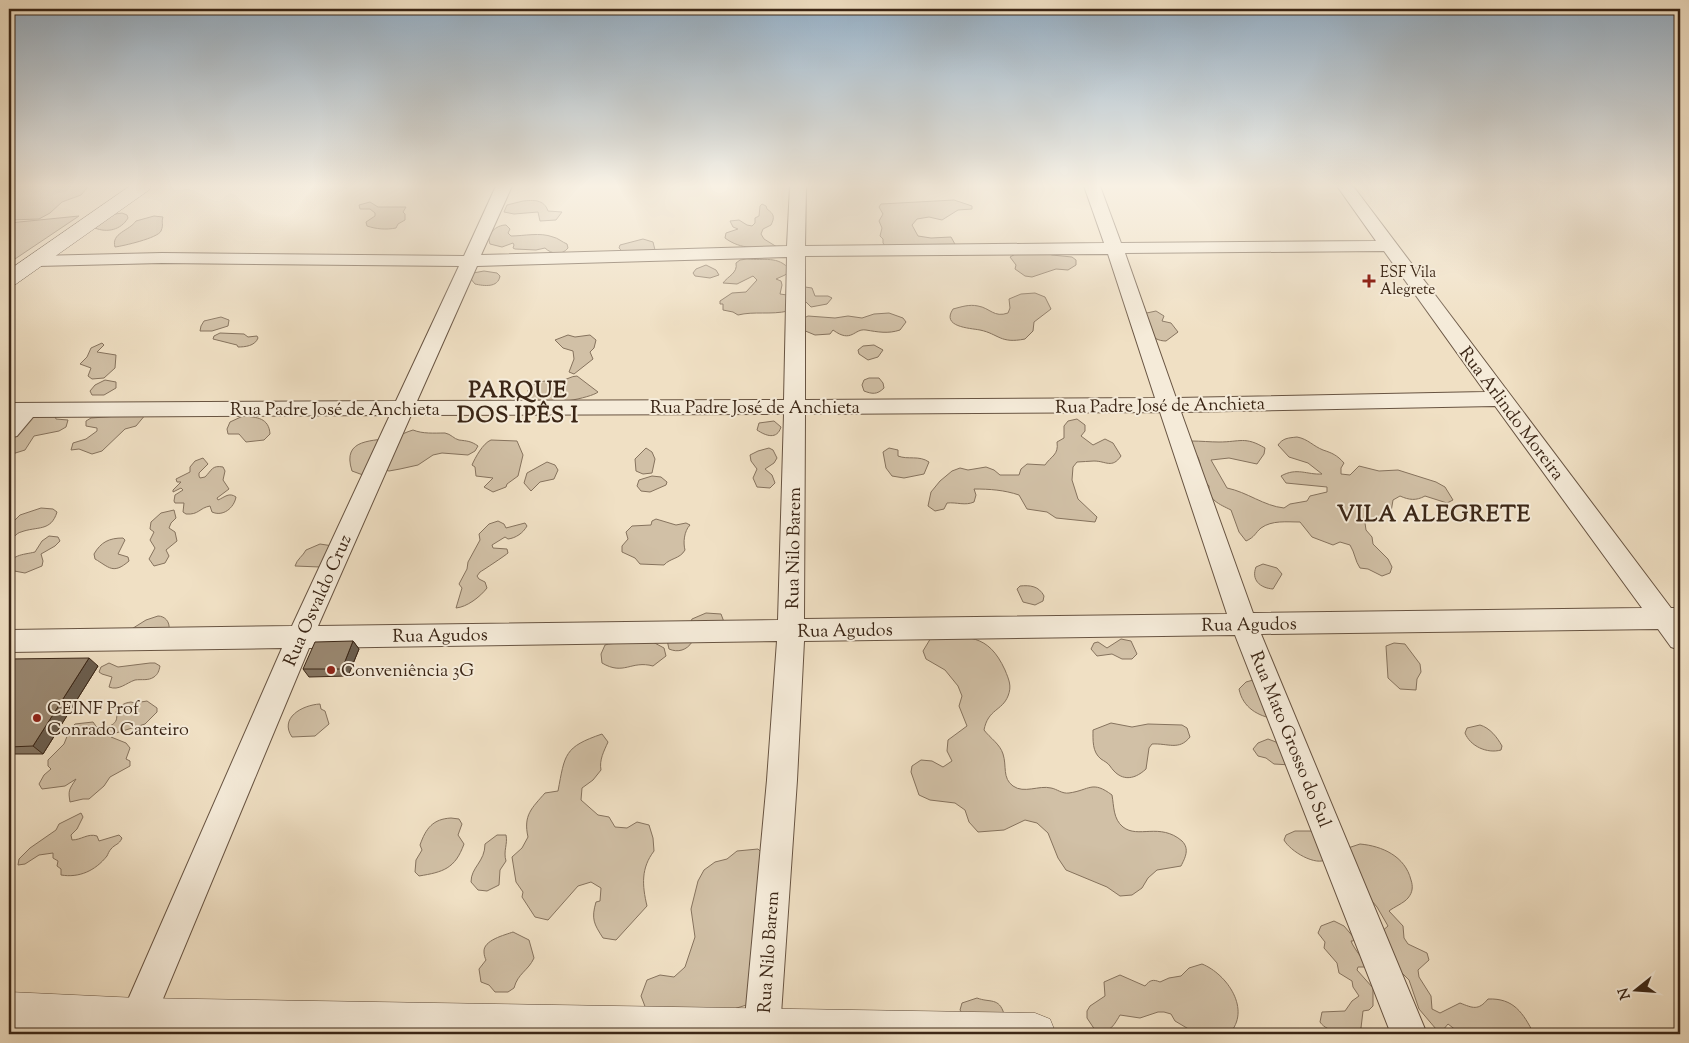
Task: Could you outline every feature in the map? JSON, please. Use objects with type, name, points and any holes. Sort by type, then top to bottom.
[{"type":"street","points":[[9,280],[73,235]]},
{"type":"street","name":"Rua Osvaldo Cruz","points":[[138,1018],[300,637],[483,235]]},
{"type":"street","name":"Rua Nilo Barem","points":[[770,1031],[791,631],[796,407],[796,235]]},
{"type":"street","name":"Rua Mato Grosso do Sul","points":[[1110,235],[1166,405],[1244,624],[1409,1034]]},
{"type":"street","name":"Rua Arlindo Moreira","points":[[1380,235],[1500,399],[1672,618],[1680,639]]},
{"type":"street","points":[[36,261],[162,258],[471,261],[795,251],[1388,246]]},
{"type":"street","name":"Rua Padre José de Anchieta","points":[[18,410],[1166,405],[1500,399]]},
{"type":"street","points":[[9,431],[18,410]]},
{"type":"street","name":"Rua Agudos","points":[[9,641],[1672,618]]},
{"type":"street","points":[[9,1012],[138,1018],[770,1031],[1036,1034]]},
{"type":"shaded area","points":[[9,235],[51,235],[9,263]]},
{"type":"shaded area","points":[[118,235],[157,235],[115,247],[114,242]]},
{"type":"shaded area","points":[[491,235],[541,235],[557,238],[567,244],[568,248],[566,251],[556,253],[550,252],[545,248],[536,250],[515,249],[513,248],[513,243],[502,247],[490,244]]},
{"type":"shaded area","points":[[726,235],[761,235],[764,239],[777,247],[756,248],[737,245],[725,238]]},
{"type":"shaded area","points":[[917,235],[931,238],[951,237],[956,246],[917,245],[914,248],[886,247],[880,236]]},
{"type":"shaded area","points":[[643,239],[653,242],[655,250],[653,252],[622,251],[619,248],[620,245]]},
{"type":"shaded area","points":[[1039,250],[1052,255],[1072,257],[1076,260],[1076,265],[1068,270],[1056,269],[1032,277],[1025,276],[1015,269],[1016,265],[1010,257],[1019,252]]},
{"type":"shaded area","points":[[747,259],[776,260],[790,270],[785,275],[776,279],[781,281],[780,294],[787,295],[788,311],[738,315],[723,310],[723,304],[720,304],[720,301],[732,293],[746,292],[757,280],[753,276],[737,284],[723,283],[736,269],[736,263]]},
{"type":"shaded area","points":[[706,265],[716,270],[719,275],[710,278],[695,276],[693,273],[696,269]]},
{"type":"shaded area","points":[[484,271],[497,273],[500,276],[497,283],[490,285],[475,284],[470,278],[473,273]]},
{"type":"shaded area","points":[[799,288],[812,288],[815,296],[828,296],[832,298],[827,304],[811,307],[804,300]]},
{"type":"shaded area","points":[[1035,293],[1045,297],[1051,309],[1034,322],[1033,331],[1025,339],[1005,339],[980,330],[958,326],[951,320],[950,315],[953,309],[975,305],[999,314],[1008,313],[1010,308],[1009,299],[1021,294]]},
{"type":"shaded area","points":[[1156,311],[1164,316],[1162,321],[1171,323],[1178,332],[1166,341],[1152,336],[1145,324],[1142,314]]},
{"type":"shaded area","points":[[889,313],[903,318],[906,322],[900,330],[879,332],[862,330],[849,336],[844,336],[833,330],[830,334],[815,335],[803,330],[804,318],[808,316],[862,318],[874,314]]},
{"type":"shaded area","points":[[221,317],[229,320],[228,326],[212,331],[200,331],[204,321]]},
{"type":"shaded area","points":[[220,333],[244,334],[248,337],[257,336],[258,338],[252,344],[238,347],[237,345],[213,339],[214,336]]},
{"type":"shaded area","points":[[568,335],[575,337],[590,335],[596,340],[594,348],[590,352],[593,359],[574,374],[569,372],[574,359],[573,351],[563,348],[555,340]]},
{"type":"shaded area","points":[[102,343],[104,345],[97,352],[116,355],[115,368],[104,378],[92,379],[88,376],[91,368],[80,364],[87,357],[91,348]]},
{"type":"shaded area","points":[[874,345],[883,350],[878,357],[868,360],[859,354],[858,350],[863,346]]},
{"type":"shaded area","points":[[577,376],[598,392],[578,399],[541,404],[532,401],[530,398],[528,390],[535,384]]},
{"type":"shaded area","points":[[879,378],[884,388],[874,393],[864,391],[862,385],[864,380]]},
{"type":"shaded area","points":[[105,380],[116,382],[116,388],[104,395],[92,395],[90,391],[95,385]]},
{"type":"shaded area","points":[[54,413],[56,419],[68,420],[66,427],[59,431],[34,436],[25,450],[9,455],[9,438],[14,434],[9,430],[9,427],[19,419]]},
{"type":"shaded area","points":[[146,414],[136,426],[125,429],[102,451],[92,454],[79,449],[71,450],[73,443],[86,439],[97,431],[97,428],[86,426],[86,421],[91,418]]},
{"type":"shaded area","points":[[243,416],[261,419],[267,425],[270,434],[264,440],[246,442],[239,434],[228,434],[227,429],[230,422]]},
{"type":"shaded area","points":[[1077,419],[1085,425],[1085,431],[1081,436],[1093,445],[1105,439],[1113,443],[1121,456],[1112,463],[1077,462],[1073,467],[1072,480],[1078,499],[1097,517],[1095,522],[1056,518],[1047,512],[1027,509],[1019,495],[991,490],[974,489],[976,495],[974,502],[971,503],[947,503],[944,509],[935,511],[928,506],[931,492],[940,481],[952,471],[960,468],[968,470],[986,467],[1000,475],[1019,475],[1021,469],[1027,464],[1045,465],[1056,453],[1057,442],[1064,438],[1064,426],[1068,421]]},
{"type":"shaded area","points":[[774,421],[781,427],[777,434],[771,436],[757,430],[759,423]]},
{"type":"shaded area","points":[[413,430],[425,433],[445,433],[478,446],[475,451],[468,455],[442,453],[433,455],[418,465],[400,469],[389,471],[381,469],[363,475],[352,471],[351,452],[355,447],[362,443],[395,437]]},
{"type":"shaded area","points":[[1297,437],[1339,458],[1344,463],[1341,468],[1341,474],[1350,475],[1359,466],[1379,471],[1398,470],[1436,482],[1445,487],[1453,500],[1447,503],[1425,496],[1419,499],[1412,499],[1400,496],[1393,500],[1391,512],[1365,523],[1366,530],[1372,537],[1373,544],[1388,559],[1392,567],[1390,573],[1382,576],[1368,569],[1360,568],[1350,545],[1340,542],[1333,545],[1312,537],[1300,522],[1280,522],[1265,525],[1246,541],[1239,532],[1231,510],[1215,501],[1210,495],[1209,486],[1202,476],[1198,458],[1189,447],[1191,441],[1247,441],[1265,448],[1264,454],[1257,464],[1229,458],[1211,460],[1227,488],[1269,505],[1284,508],[1290,504],[1307,501],[1310,496],[1327,492],[1327,487],[1286,483],[1281,476],[1292,472],[1322,474],[1308,463],[1289,457],[1278,445],[1288,438]]},
{"type":"shaded area","points":[[491,440],[517,441],[523,455],[518,476],[507,484],[506,487],[493,492],[484,487],[493,478],[476,476],[475,467],[472,465],[482,447]]},
{"type":"shaded area","points":[[646,448],[652,452],[655,459],[652,473],[643,474],[636,471],[635,459]]},
{"type":"shaded area","points":[[769,448],[773,450],[777,458],[774,463],[765,469],[772,475],[775,483],[770,488],[757,487],[753,478],[757,469],[751,461],[750,455]]},
{"type":"shaded area","points":[[889,448],[898,450],[898,456],[929,462],[924,474],[904,478],[892,476],[886,468],[883,452]]},
{"type":"shaded area","points":[[203,458],[208,464],[199,473],[200,478],[205,477],[214,467],[223,467],[225,471],[223,480],[229,489],[217,498],[218,500],[231,495],[236,497],[235,501],[224,512],[212,512],[210,506],[194,513],[186,514],[183,512],[184,503],[175,503],[174,501],[175,495],[183,490],[181,488],[173,492],[181,482],[177,482],[176,479],[190,472],[190,467],[195,461]]},
{"type":"shaded area","points":[[547,462],[555,465],[558,470],[554,479],[540,482],[531,491],[524,483],[527,473]]},
{"type":"shaded area","points":[[652,476],[661,477],[667,482],[666,485],[650,492],[641,491],[637,486],[639,480]]},
{"type":"shaded area","points":[[41,508],[53,509],[57,512],[51,523],[47,526],[19,533],[9,542],[9,526],[20,515]]},
{"type":"shaded area","points":[[174,510],[176,518],[169,528],[175,532],[177,541],[166,550],[169,556],[165,563],[154,566],[149,559],[155,548],[150,540],[154,532],[150,529],[151,522],[161,513]]},
{"type":"shaded area","points":[[656,519],[676,525],[686,523],[690,525],[684,537],[685,550],[664,565],[640,564],[635,558],[622,552],[622,546],[628,539],[626,532],[632,526],[651,525],[652,521]]},
{"type":"shaded area","points":[[498,521],[504,524],[506,528],[525,523],[527,526],[516,536],[508,539],[505,537],[492,545],[493,548],[507,549],[508,553],[477,576],[485,582],[487,588],[469,604],[456,608],[462,588],[459,584],[480,540],[479,534],[489,524]]},
{"type":"shaded area","points":[[49,536],[58,537],[60,541],[41,554],[42,566],[25,573],[9,570],[11,561],[14,558],[35,552],[42,541]]},
{"type":"shaded area","points":[[123,538],[125,540],[118,554],[128,557],[129,561],[124,565],[115,569],[95,559],[94,554],[100,546],[110,540]]},
{"type":"shaded area","points":[[320,544],[333,546],[320,567],[295,566],[306,550]]},
{"type":"shaded area","points":[[1263,564],[1277,568],[1282,574],[1273,589],[1264,587],[1256,579],[1256,567]]},
{"type":"shaded area","points":[[1020,586],[1037,588],[1044,596],[1043,601],[1035,605],[1023,602],[1017,589]]},
{"type":"shaded area","points":[[706,613],[721,614],[727,630],[715,641],[692,642],[688,647],[679,651],[669,649],[667,640],[690,623],[692,619]]},
{"type":"shaded area","points":[[158,616],[166,620],[169,624],[169,629],[130,630],[146,620]]},
{"type":"shaded area","points":[[932,636],[966,637],[984,643],[998,658],[1005,670],[1010,686],[1008,696],[989,718],[984,730],[1002,750],[1006,776],[1013,786],[1022,789],[1046,787],[1066,793],[1091,787],[1105,790],[1112,795],[1117,820],[1123,827],[1135,832],[1166,832],[1182,841],[1186,850],[1181,866],[1157,870],[1148,878],[1142,888],[1132,895],[1120,896],[1107,887],[1066,870],[1058,858],[1048,833],[1037,823],[1025,820],[1004,830],[978,832],[969,822],[965,810],[955,803],[930,800],[919,795],[911,772],[912,766],[921,760],[932,761],[943,767],[952,761],[947,751],[948,740],[967,726],[959,706],[962,696],[958,686],[945,670],[926,659],[923,651]]},
{"type":"shaded area","points":[[1121,639],[1131,641],[1137,654],[1132,659],[1122,659],[1112,654],[1097,656],[1091,649],[1094,643],[1098,642],[1107,648]]},
{"type":"shaded area","points":[[628,641],[651,641],[664,648],[666,656],[653,666],[639,665],[616,668],[602,663],[601,654],[605,645]]},
{"type":"shaded area","points":[[1394,643],[1405,644],[1420,664],[1421,672],[1417,679],[1416,690],[1400,689],[1388,678],[1386,646]]},
{"type":"shaded area","points":[[109,663],[118,667],[150,663],[160,666],[157,674],[152,678],[135,680],[113,688],[109,687],[112,677],[99,672],[101,667]]},
{"type":"shaded area","points":[[1253,680],[1275,719],[1263,716],[1252,710],[1241,696],[1239,689],[1246,682]]},
{"type":"shaded area","points":[[147,701],[157,708],[157,712],[145,724],[116,733],[111,737],[126,743],[130,748],[126,759],[130,761],[130,766],[110,777],[104,786],[89,799],[70,802],[70,790],[76,779],[65,786],[42,789],[39,784],[44,775],[51,769],[48,766],[48,760],[64,744],[70,729],[75,724],[93,722],[98,729],[112,725],[115,723],[116,712],[119,708],[131,702]]},
{"type":"shaded area","points":[[320,704],[321,709],[325,711],[329,724],[315,736],[292,737],[288,724],[290,718],[306,707]]},
{"type":"shaded area","points":[[1111,723],[1132,727],[1148,724],[1182,725],[1187,728],[1190,737],[1182,744],[1177,745],[1152,744],[1149,748],[1146,769],[1136,776],[1127,778],[1114,771],[1098,756],[1095,749],[1093,730]]},
{"type":"shaded area","points":[[1480,725],[1487,728],[1495,736],[1502,746],[1501,750],[1485,750],[1467,738],[1465,733],[1467,728]]},
{"type":"shaded area","points":[[602,734],[608,742],[601,759],[601,770],[593,780],[582,788],[581,800],[598,815],[609,817],[615,827],[627,828],[637,822],[649,825],[654,851],[647,864],[644,877],[647,906],[616,940],[603,938],[596,925],[594,913],[596,902],[600,901],[601,888],[591,882],[578,886],[548,920],[535,917],[522,897],[523,892],[516,882],[512,857],[522,848],[528,837],[527,823],[530,812],[545,793],[558,791],[562,768],[568,754],[580,743]]},
{"type":"shaded area","points":[[1268,739],[1276,742],[1291,765],[1274,764],[1266,758],[1258,756],[1253,749],[1258,743]]},
{"type":"shaded area","points":[[81,813],[83,817],[77,829],[71,835],[72,840],[91,835],[97,836],[99,841],[119,835],[122,838],[97,866],[80,874],[61,875],[61,869],[57,866],[58,861],[53,858],[53,853],[39,855],[25,864],[18,865],[19,859],[30,848],[56,830],[59,824]]},
{"type":"shaded area","points":[[451,818],[459,819],[462,824],[458,835],[464,844],[457,859],[441,871],[419,876],[415,872],[416,860],[422,850],[420,845],[425,834],[435,822]]},
{"type":"shaded area","points":[[1295,831],[1312,831],[1327,859],[1316,861],[1304,857],[1292,849],[1284,840],[1286,835]]},
{"type":"shaded area","points":[[497,835],[506,835],[506,861],[500,870],[499,885],[487,891],[478,890],[471,882],[473,872],[483,855],[485,844]]},
{"type":"shaded area","points":[[1360,844],[1376,847],[1391,854],[1404,865],[1408,872],[1412,884],[1411,894],[1406,900],[1389,911],[1403,926],[1404,938],[1408,944],[1427,953],[1429,960],[1418,970],[1419,977],[1431,996],[1432,1009],[1440,1013],[1460,1003],[1478,1007],[1488,999],[1497,999],[1517,1008],[1534,1034],[1461,1034],[1448,1024],[1443,1030],[1436,1029],[1419,1009],[1409,980],[1387,958],[1380,933],[1388,926],[1372,901],[1345,849]]},
{"type":"shaded area","points":[[758,849],[767,858],[753,1003],[727,1011],[646,1009],[641,996],[647,980],[660,975],[674,977],[685,967],[695,937],[691,909],[698,881],[704,870],[715,862],[727,859],[737,851]]},
{"type":"shaded area","points":[[1334,921],[1344,926],[1355,939],[1351,941],[1367,967],[1358,967],[1357,970],[1373,988],[1373,1006],[1369,1010],[1363,1011],[1361,1028],[1351,1032],[1333,1031],[1323,1026],[1320,1022],[1322,1012],[1345,1011],[1352,1001],[1359,996],[1353,987],[1352,981],[1339,973],[1337,963],[1324,948],[1325,942],[1318,933],[1321,926]]},
{"type":"shaded area","points":[[513,932],[529,940],[534,958],[518,979],[514,988],[508,992],[495,992],[489,985],[481,982],[479,969],[486,960],[485,948],[491,941]]},
{"type":"shaded area","points":[[1202,964],[1220,976],[1234,994],[1238,1014],[1235,1025],[1229,1034],[1197,1034],[1175,1021],[1171,1014],[1164,1012],[1140,1018],[1120,1015],[1113,1026],[1104,1031],[1095,1030],[1087,1018],[1087,1011],[1090,1006],[1105,996],[1104,982],[1120,975],[1145,986],[1148,982],[1160,982],[1181,976],[1189,968]]},
{"type":"shaded area","points":[[977,998],[994,1001],[1000,1005],[1004,1014],[962,1013],[960,1010],[962,1003]]},
{"type":"building","points":[[353,641],[342,669],[303,669],[315,642]]},
{"type":"building","name":"CEINF Prof Conrado Canteiro","points":[[89,658],[33,746],[9,747],[10,659]]},
{"type":"place","name":"ESF Vila Alegrete","points":[[1369,281]]},
{"type":"place","name":"Conveniência 3G","points":[[331,670]]},
{"type":"place","name":"CEINF Prof Conrado Canteiro","points":[[37,718]]},
{"type":"district","name":"PARQUE DOS IPÊS I","points":[[518,402]]},
{"type":"district","name":"VILA ALEGRETE","points":[[1434,513]]}]
